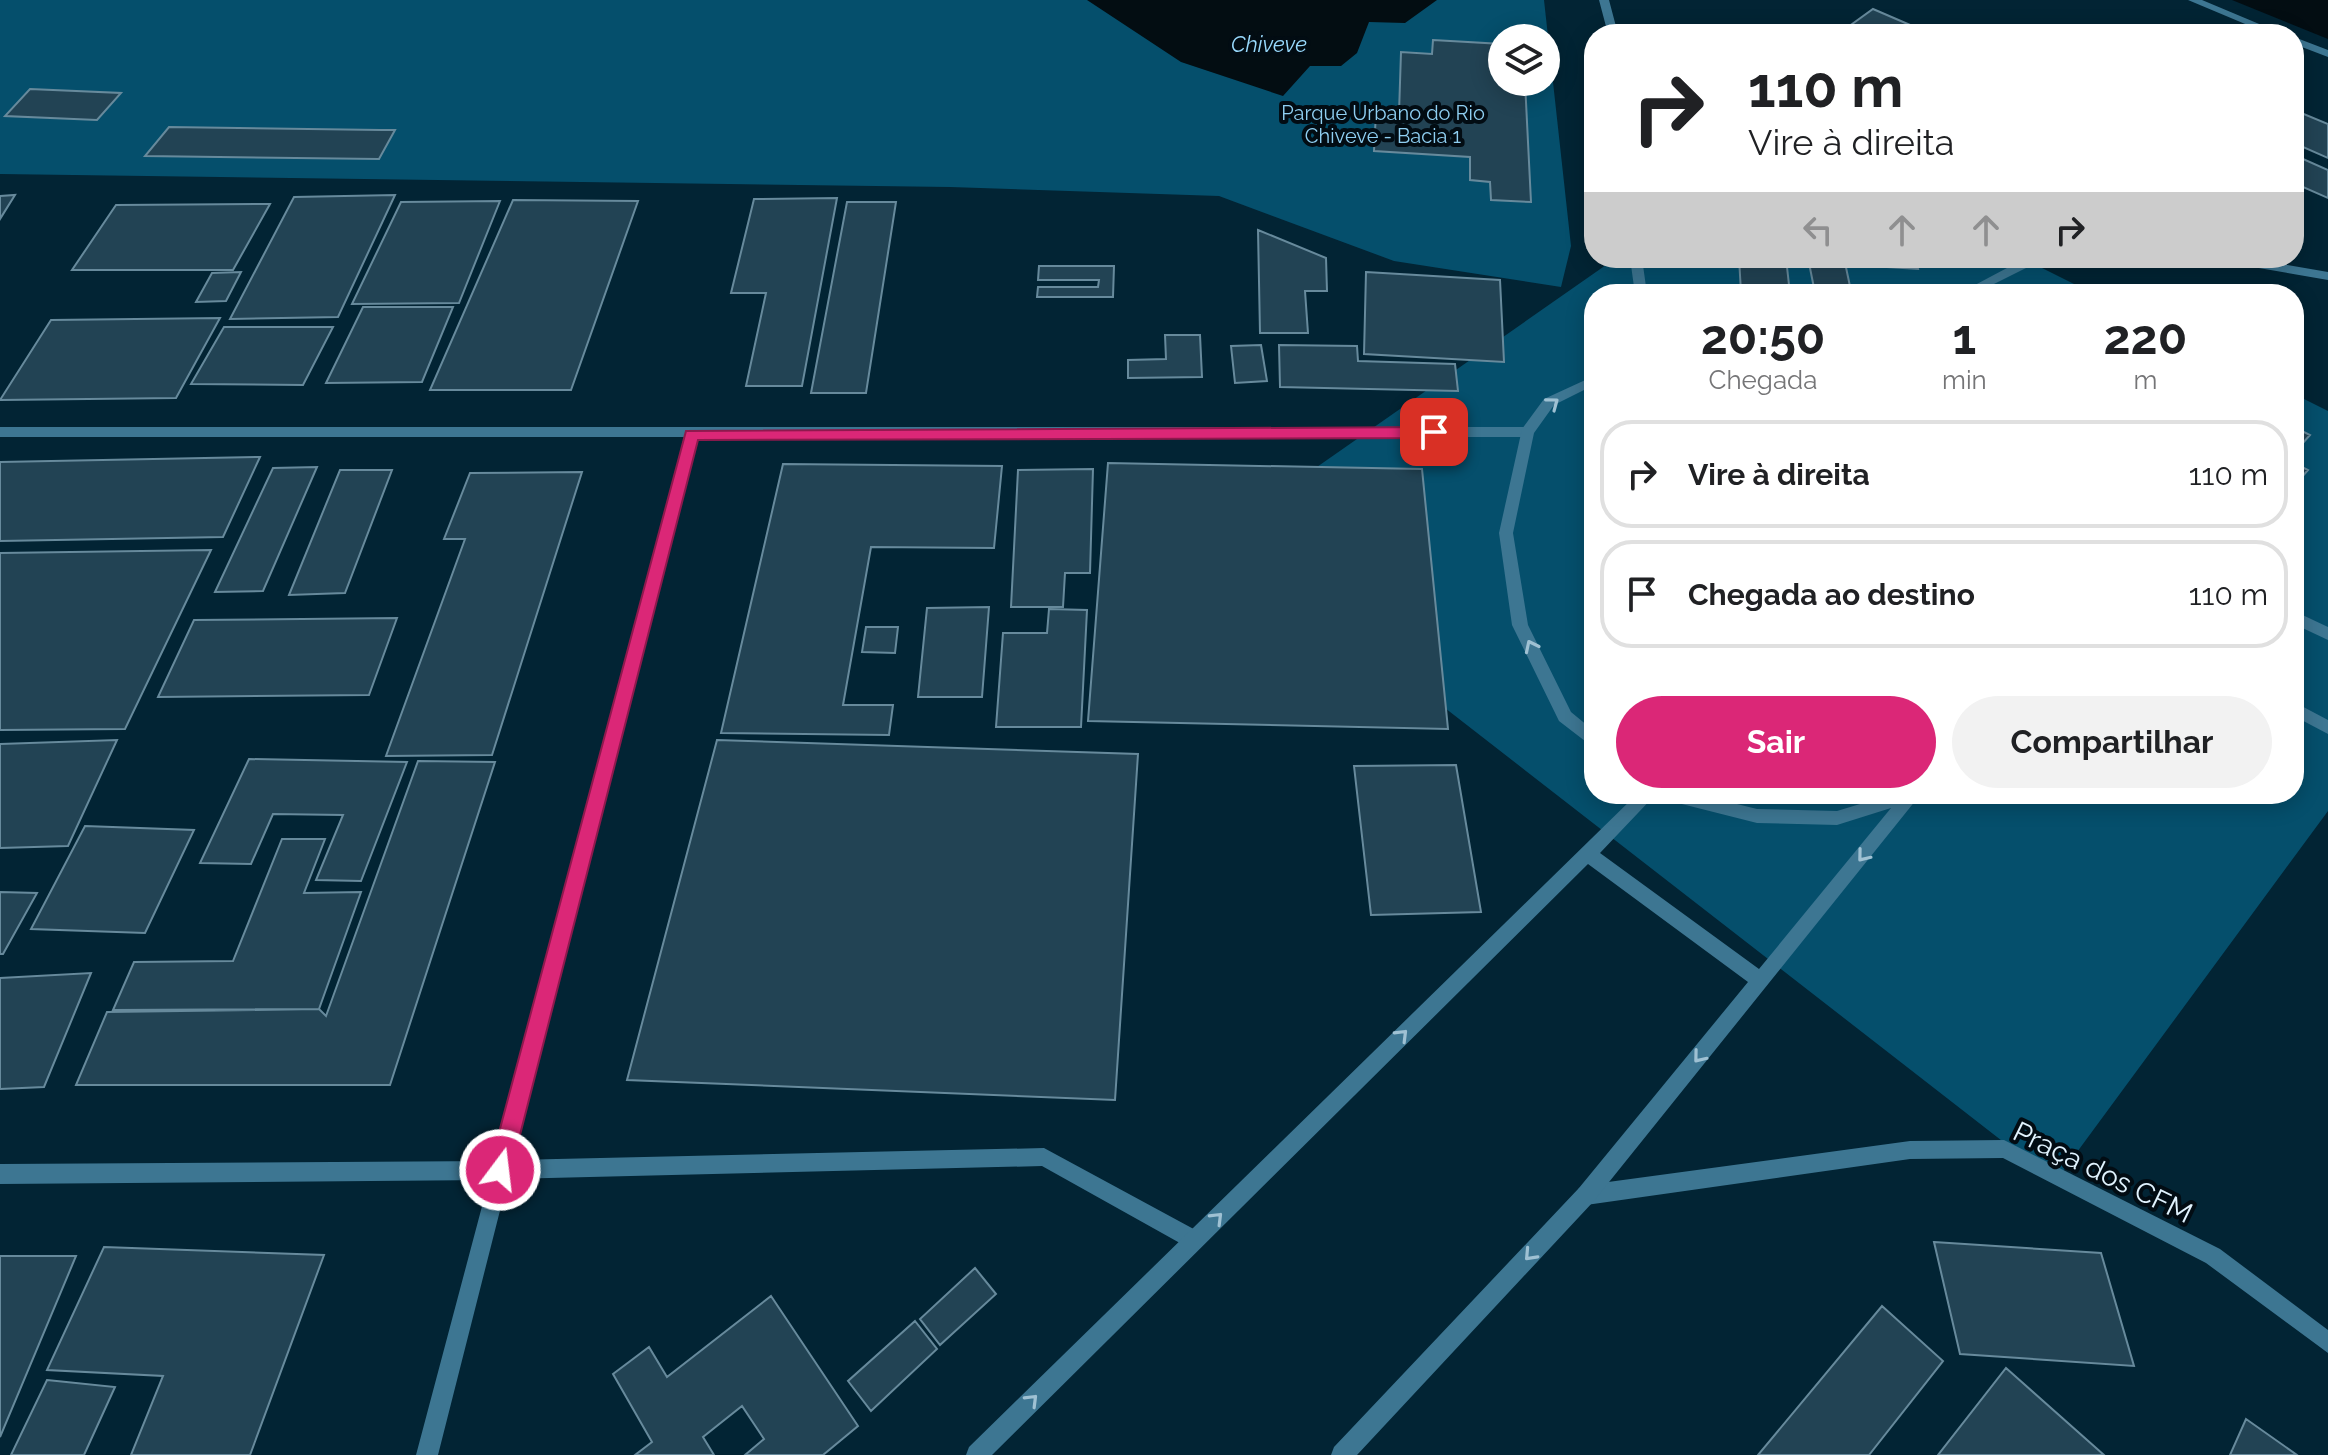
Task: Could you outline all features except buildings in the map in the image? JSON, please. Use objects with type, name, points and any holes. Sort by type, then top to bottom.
[{"type":"street","points":[[1604,0],[1610,24]]},
{"type":"street","points":[[2193,0],[2253,24]]},
{"type":"street","points":[[2304,44],[2328,54]]},
{"type":"street","points":[[1984,284],[2016,268]]},
{"type":"street","points":[[2282,268],[2328,276]]},
{"type":"street","points":[[1584,385],[1549,402],[1527,432],[1506,533],[1520,625],[1565,716],[1584,732]]},
{"type":"street","points":[[0,432],[691,435],[1527,432]]},
{"type":"street","points":[[427,1455],[691,435]]},
{"type":"street","points":[[2304,622],[2328,634]]},
{"type":"street","points":[[2304,714],[2328,728]]},
{"type":"street","points":[[977,1455],[1638,804]]},
{"type":"street","points":[[1710,804],[1757,816],[1837,818],[1883,804]]},
{"type":"street","points":[[1342,1455],[1586,1195],[1906,804]]},
{"type":"street","points":[[1587,853],[1761,981]]},
{"type":"street","name":"Praça dos CFM","points":[[1586,1195],[1910,1150],[2004,1149],[2213,1256],[2328,1343]]},
{"type":"street","points":[[0,1174],[500,1170],[1044,1157],[1194,1240]]},
{"type":"green space","name":"Parque Urbano do Rio Chiveve - Bacia 1","points":[[0,0],[1544,0],[1547,24],[1488,24],[1488,96],[1555,96],[1571,246],[1561,287],[1394,261],[1219,196],[950,187],[0,174]]},
{"type":"green space","points":[[1602,268],[2042,268],[2074,284],[1584,284],[1584,804],[2304,804],[2304,399],[2328,411],[2328,811],[2055,1182],[1221,534]]},
{"type":"water","name":"Chiveve","points":[[1087,0],[1437,0],[1405,23],[1369,22],[1357,53],[1341,66],[1310,66],[1283,96],[1181,62]]},
{"type":"water","points":[[2232,0],[2328,0],[2328,39],[2304,29],[2304,24],[2291,24]]},
{"type":"route","points":[[500,1170],[691,435],[1434,432]]}]
